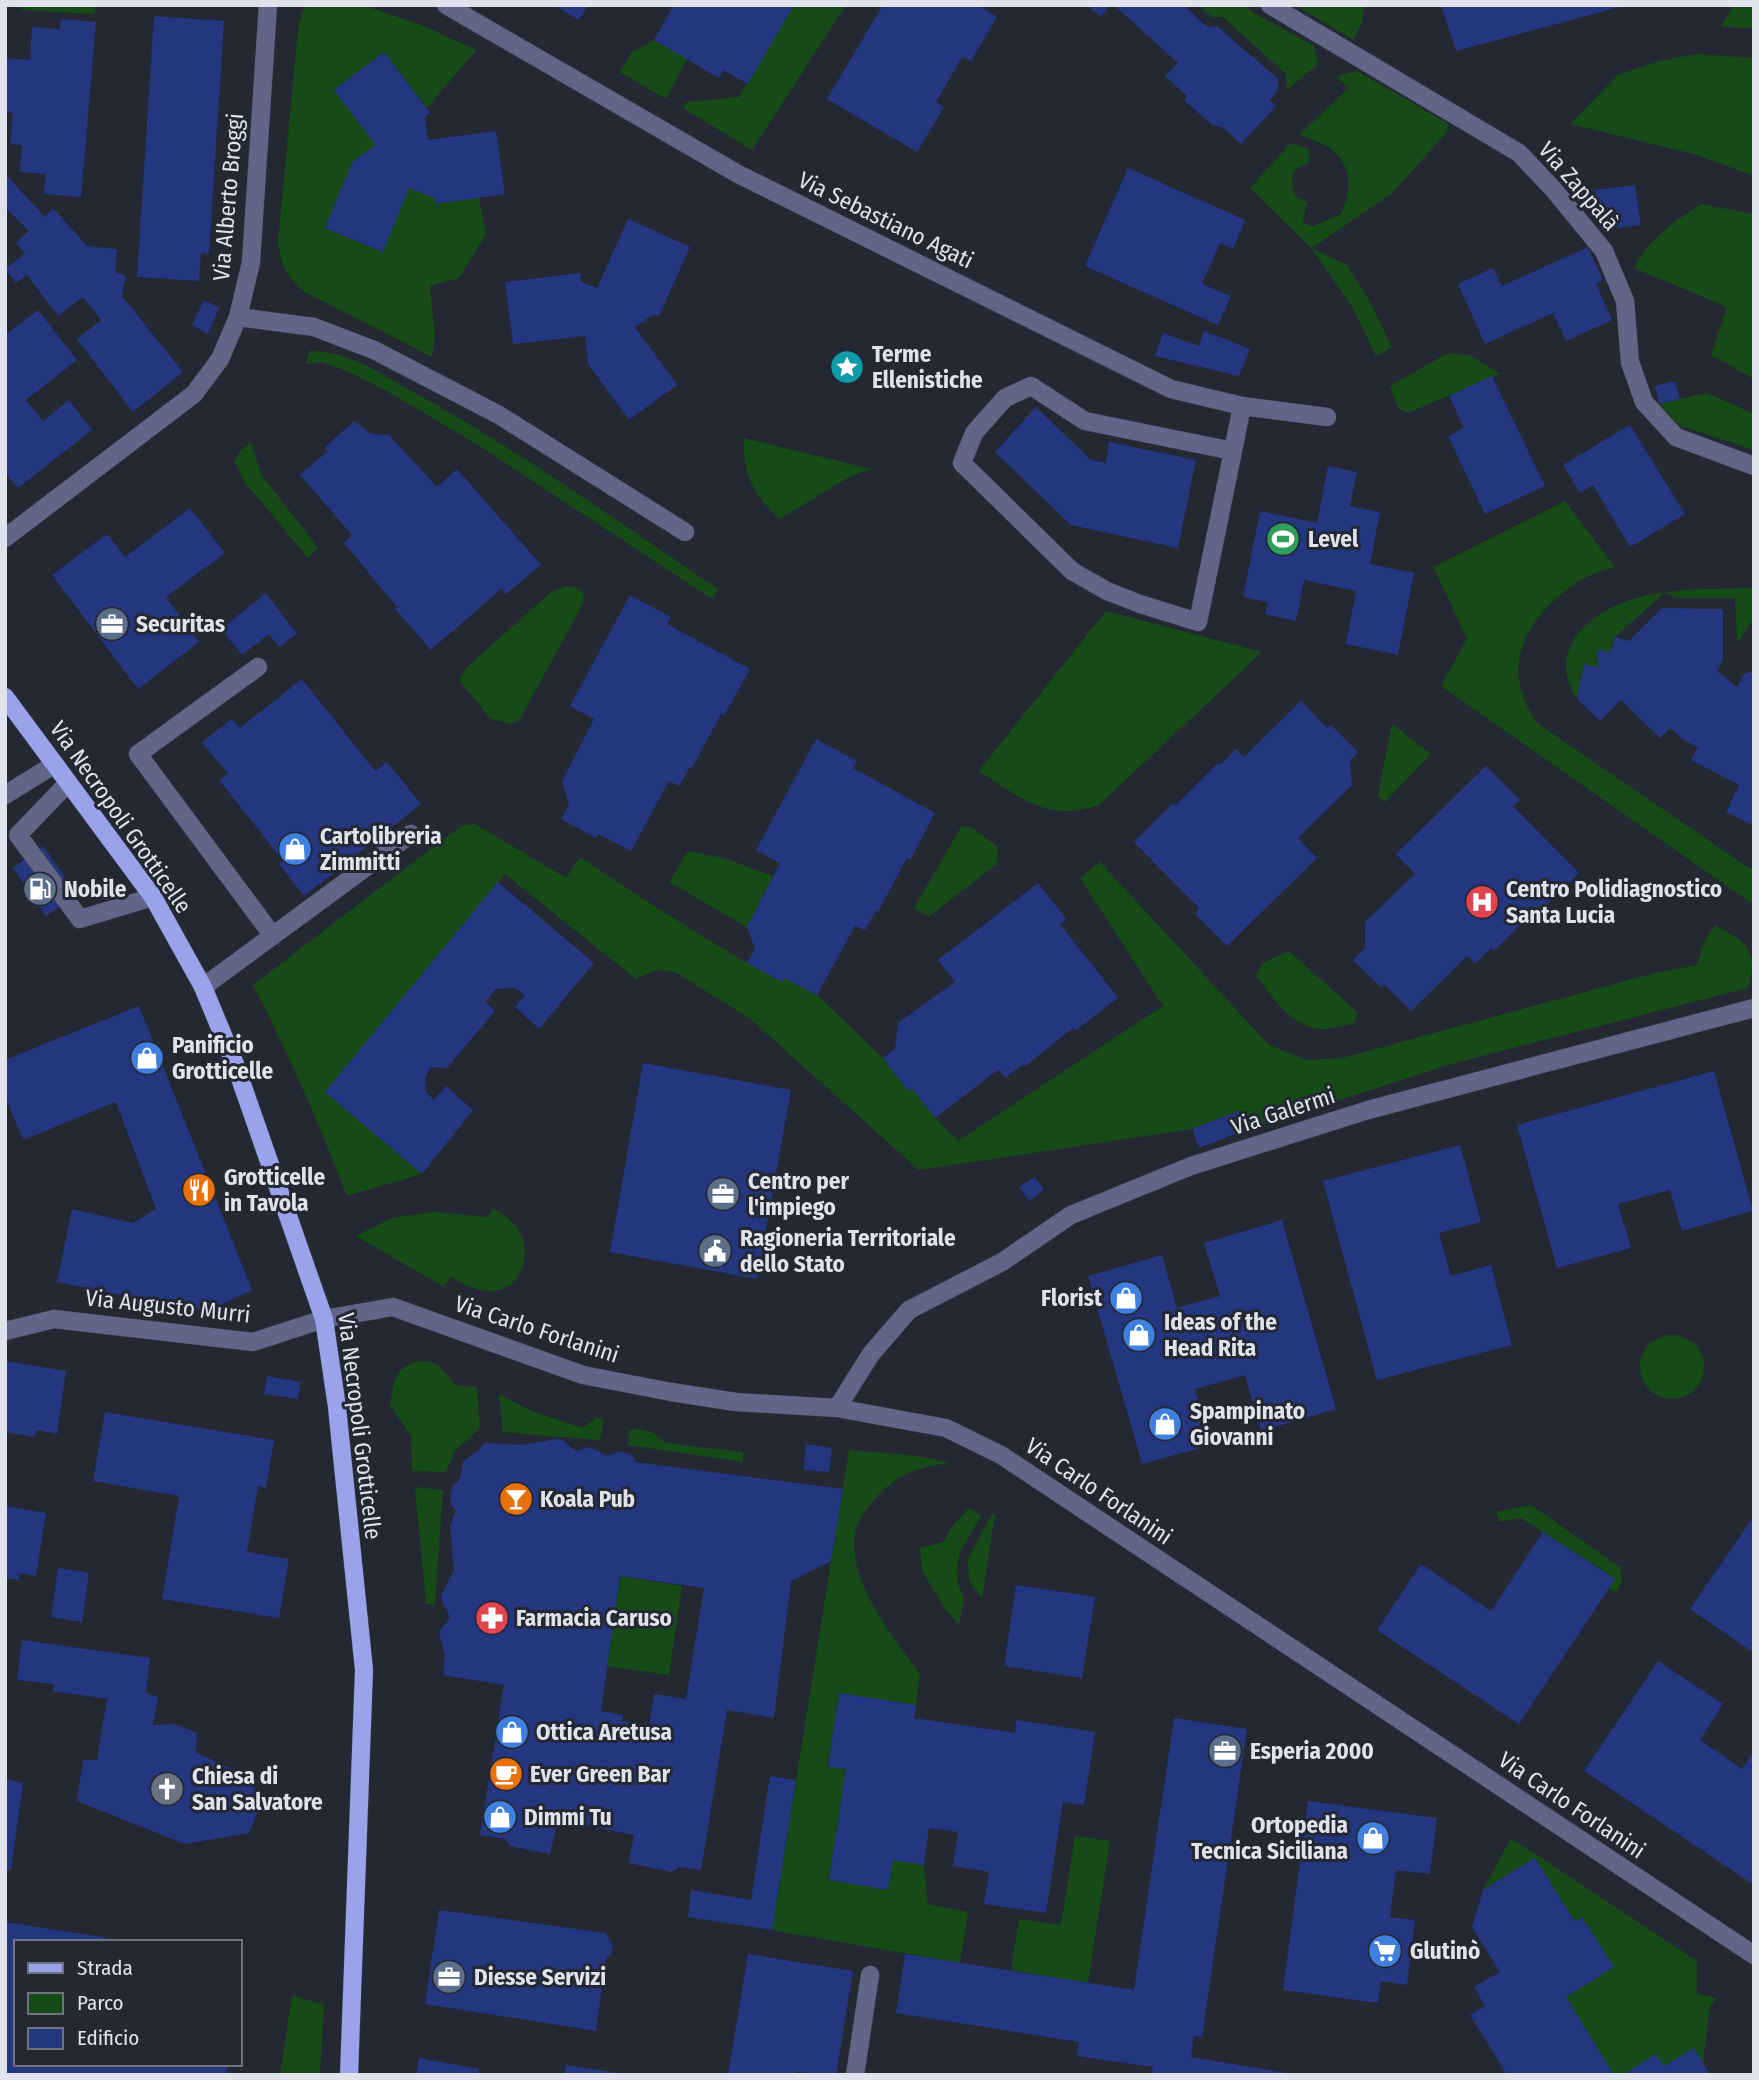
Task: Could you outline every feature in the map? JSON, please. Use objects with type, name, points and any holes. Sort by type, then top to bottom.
[{"type":"main road","name":"Via Necropoli Grotticelle","points":[[5,697],[153,897],[203,987],[235,1064],[324,1319],[337,1407],[364,1670],[349,2075]]},
{"type":"street","name":"Via Alberto Broggi","points":[[5,538],[194,394],[220,359],[238,317],[251,262],[268,5]]},
{"type":"street","name":"Via Sebastiano Agati","points":[[446,5],[738,174],[1171,388],[1242,406],[1327,417]]},
{"type":"street","name":"Via Zappalà","points":[[1270,5],[1519,153],[1554,190],[1604,251],[1625,301],[1630,362],[1644,402],[1676,437],[1754,466]]},
{"type":"street","points":[[238,317],[314,327],[374,350],[499,415],[685,532]]},
{"type":"street","points":[[1233,450],[1085,421],[1031,386],[1005,398],[974,433],[962,463],[1072,572],[1129,600],[1198,622],[1242,406]]},
{"type":"street","points":[[258,667],[138,754],[273,936]]},
{"type":"street","points":[[5,795],[55,764]]},
{"type":"street","points":[[68,783],[18,835],[80,919],[153,897]]},
{"type":"street","points":[[203,987],[411,834]]},
{"type":"street","name":"Via Galermi","points":[[837,1408],[870,1354],[909,1310],[1002,1262],[1071,1215],[1191,1166],[1368,1110],[1754,1007]]},
{"type":"street","name":"Via Carlo Forlanini","points":[[324,1319],[393,1307],[583,1375],[736,1402],[837,1408],[946,1428],[1001,1455],[1754,1955]]},
{"type":"street","name":"Via Augusto Murri","points":[[5,1331],[54,1319],[253,1342],[324,1319]]},
{"type":"street","points":[[855,2075],[870,1975]]},
{"type":"green space","points":[[23,5],[95,5],[94,14],[22,10]]},
{"type":"green space","points":[[308,5],[363,5],[424,26],[476,50],[427,108],[384,52],[376,145],[353,161],[325,228],[382,252],[409,188],[434,198],[479,198],[486,234],[459,278],[430,286],[435,336],[432,357],[305,292],[293,281],[283,265],[278,242],[298,29],[303,10]]},
{"type":"green space","points":[[794,5],[846,5],[752,150],[683,108],[687,102],[739,97]]},
{"type":"green space","points":[[1199,5],[1245,5],[1252,12],[1314,46],[1318,64],[1287,90],[1286,74],[1223,17],[1212,17]]},
{"type":"green space","points":[[1295,5],[1364,5],[1362,23],[1353,40]]},
{"type":"green space","points":[[1734,5],[1754,5],[1754,28],[1721,27]]},
{"type":"green space","points":[[654,40],[687,59],[666,99],[620,72],[631,53]]},
{"type":"green space","points":[[1696,54],[1754,58],[1754,176],[1694,154],[1570,124],[1618,75],[1660,61]]},
{"type":"green space","points":[[1357,71],[1447,123],[1448,131],[1391,194],[1312,248],[1347,265],[1368,298],[1392,347],[1376,356],[1353,308],[1312,249],[1250,188],[1291,143],[1309,149],[1309,163],[1295,169],[1292,180],[1294,193],[1307,202],[1303,223],[1313,226],[1341,214],[1348,187],[1343,162],[1330,148],[1300,134],[1349,88],[1336,76]]},
{"type":"green space","points":[[1701,204],[1754,214],[1754,379],[1711,355],[1727,307],[1634,268],[1655,239]]},
{"type":"green space","points":[[309,351],[337,354],[365,365],[456,416],[569,488],[718,589],[712,599],[478,445],[385,390],[322,362],[306,364]]},
{"type":"green space","points":[[1448,353],[1470,355],[1500,374],[1408,413],[1398,408],[1390,386]]},
{"type":"green space","points":[[1707,393],[1754,414],[1754,450],[1679,425],[1659,404]]},
{"type":"green space","points":[[744,438],[871,469],[849,477],[780,519],[756,492],[752,483],[745,463]]},
{"type":"green space","points":[[251,443],[261,474],[318,548],[308,558],[244,481],[234,461],[241,450]]},
{"type":"green space","points":[[1565,501],[1615,567],[1579,581],[1545,610],[1532,626],[1519,662],[1519,681],[1525,702],[1537,723],[1749,868],[1754,868],[1754,905],[1441,686],[1467,638],[1433,567]]},
{"type":"green space","points":[[566,586],[578,588],[584,593],[583,604],[520,719],[512,724],[491,719],[459,680],[466,668],[551,592]]},
{"type":"green space","points":[[1754,588],[1754,618],[1737,643],[1735,598],[1675,598],[1665,592]]},
{"type":"green space","points":[[1665,592],[1615,637],[1610,653],[1597,650],[1598,668],[1584,664],[1577,699],[1568,681],[1566,669],[1569,652],[1576,637],[1587,624],[1617,605]]},
{"type":"green space","points":[[1106,611],[1262,652],[1099,805],[1064,811],[1035,805],[979,771]]},
{"type":"green space","points":[[1392,724],[1431,754],[1385,802],[1378,796]]},
{"type":"green space","points":[[475,824],[566,878],[580,857],[755,968],[781,982],[784,978],[817,995],[883,1058],[908,1091],[912,1088],[935,1118],[958,1141],[1163,1006],[1080,878],[1100,862],[1269,1045],[1307,1060],[1342,1058],[1655,973],[1697,965],[1704,942],[1714,925],[1734,936],[1747,948],[1751,955],[1751,975],[1748,988],[1455,1063],[1246,1130],[1238,1111],[1192,1129],[919,1170],[749,1018],[675,972],[656,970],[636,979],[505,874],[326,1092],[422,1174],[347,1196],[303,1089],[253,985],[445,838],[463,825]]},
{"type":"green space","points":[[970,826],[998,847],[997,864],[928,917],[914,908],[961,827]]},
{"type":"green space","points":[[688,851],[724,858],[773,876],[747,927],[669,882]]},
{"type":"green space","points":[[1289,951],[1358,1013],[1353,1024],[1324,1029],[1310,1027],[1291,1017],[1276,1001],[1256,976],[1263,963]]},
{"type":"green space","points":[[493,1208],[516,1226],[524,1248],[522,1269],[510,1285],[502,1289],[481,1290],[450,1277],[444,1287],[356,1236],[392,1218],[433,1212],[487,1217]]},
{"type":"green space","points":[[1666,1335],[1678,1335],[1695,1344],[1702,1355],[1702,1379],[1695,1390],[1678,1399],[1666,1399],[1654,1394],[1645,1385],[1640,1373],[1640,1361],[1645,1349],[1654,1340]]},
{"type":"green space","points":[[420,1361],[437,1365],[455,1385],[477,1387],[480,1428],[455,1451],[446,1472],[412,1471],[411,1436],[390,1405],[400,1371]]},
{"type":"green space","points":[[499,1394],[534,1412],[583,1428],[597,1417],[604,1420],[600,1440],[503,1432]]},
{"type":"green space","points":[[629,1430],[652,1432],[666,1443],[743,1452],[743,1462],[628,1445]]},
{"type":"green space","points":[[849,1450],[919,1456],[950,1463],[908,1473],[891,1483],[867,1508],[857,1526],[854,1546],[863,1585],[884,1624],[920,1675],[916,1705],[839,1693],[828,1766],[846,1769],[829,1880],[888,1889],[893,1860],[924,1865],[928,1904],[968,1912],[960,1963],[772,1930]]},
{"type":"green space","points":[[415,1487],[443,1490],[435,1605],[426,1604]]},
{"type":"green space","points":[[1531,1505],[1620,1567],[1622,1582],[1616,1593],[1609,1589],[1615,1578],[1521,1518],[1499,1522],[1496,1512]]},
{"type":"green space","points":[[969,1508],[981,1516],[960,1552],[957,1566],[958,1584],[964,1597],[959,1625],[946,1610],[922,1571],[920,1548],[943,1542],[954,1524]]},
{"type":"green space","points":[[992,1514],[995,1515],[982,1598],[969,1581],[968,1559]]},
{"type":"green space","points":[[620,1576],[682,1586],[669,1675],[607,1666]]},
{"type":"green space","points":[[1075,1836],[1110,1841],[1088,1983],[1011,1970],[1019,1919],[1061,1925]]},
{"type":"green space","points":[[1511,1838],[1697,1961],[1697,1994],[1717,1998],[1710,2006],[1703,2063],[1664,2066],[1614,2075],[1566,1997],[1614,1967],[1582,1917],[1575,1922],[1535,1858],[1483,1890]]},
{"type":"green space","points":[[292,1995],[324,2005],[320,2075],[280,2075]]},
{"type":"building","points":[[554,5],[588,5],[579,20]]},
{"type":"building","points":[[674,5],[794,5],[748,84],[724,70],[719,78],[654,40]]},
{"type":"building","points":[[883,5],[978,5],[997,17],[971,61],[962,57],[936,102],[944,107],[917,152],[827,99]]},
{"type":"building","points":[[1087,5],[1110,5],[1101,17]]},
{"type":"building","points":[[1114,5],[1184,5],[1207,27],[1217,26],[1278,79],[1278,90],[1270,100],[1276,106],[1241,144],[1222,127],[1212,125],[1185,101],[1186,95],[1165,76],[1178,63]]},
{"type":"building","points":[[1627,5],[1456,51],[1442,8],[1436,6]]},
{"type":"building","points":[[154,16],[224,21],[209,254],[201,253],[199,281],[137,277]]},
{"type":"building","points":[[61,19],[96,22],[81,197],[44,194],[46,174],[20,172],[22,145],[10,144],[13,113],[5,112],[5,58],[30,60],[32,27],[60,29]]},
{"type":"building","points":[[384,52],[430,113],[425,117],[428,140],[496,131],[505,194],[436,204],[434,198],[409,188],[383,252],[325,228],[353,161],[376,145],[334,90]]},
{"type":"building","points":[[1128,168],[1245,220],[1233,249],[1220,243],[1202,284],[1231,296],[1218,325],[1085,266]]},
{"type":"building","points":[[5,174],[45,217],[53,208],[87,246],[117,249],[115,272],[126,275],[122,296],[183,372],[133,412],[77,339],[101,320],[83,297],[58,316],[27,275],[16,283],[5,269],[25,253],[16,243],[29,231],[5,207]]},
{"type":"building","points":[[1635,185],[1641,225],[1600,230],[1595,190]]},
{"type":"building","points":[[628,219],[690,247],[659,316],[654,314],[635,327],[677,385],[629,420],[588,364],[585,336],[513,344],[505,282],[580,273],[581,282],[597,288]]},
{"type":"building","points":[[1588,247],[1603,280],[1596,284],[1612,320],[1566,341],[1553,313],[1485,344],[1458,284],[1493,268],[1502,286]]},
{"type":"building","points":[[204,300],[219,308],[208,334],[192,325]]},
{"type":"building","points":[[38,310],[77,360],[26,400],[43,421],[69,400],[92,430],[18,488],[5,472],[5,335]]},
{"type":"building","points":[[1204,331],[1250,349],[1239,376],[1155,356],[1163,333],[1199,346]]},
{"type":"building","points":[[1492,376],[1545,486],[1485,514],[1448,436],[1464,428],[1449,396]]},
{"type":"building","points":[[1675,381],[1680,399],[1659,404],[1655,386]]},
{"type":"building","points":[[1036,407],[1091,460],[1106,463],[1109,442],[1196,460],[1178,548],[1071,525],[995,452]]},
{"type":"building","points":[[354,421],[371,434],[389,435],[437,487],[457,469],[541,565],[506,594],[501,589],[431,650],[344,543],[352,535],[300,475],[328,451],[325,447]]},
{"type":"building","points":[[1630,425],[1685,514],[1630,547],[1593,485],[1580,493],[1563,465]]},
{"type":"building","points":[[1328,466],[1357,472],[1350,506],[1380,512],[1370,564],[1414,573],[1398,655],[1346,644],[1356,591],[1304,580],[1296,621],[1265,614],[1268,602],[1243,597],[1260,511],[1317,523]]},
{"type":"building","points":[[190,508],[225,553],[166,597],[199,642],[138,689],[52,575],[107,534],[125,557]]},
{"type":"building","points":[[266,593],[297,634],[279,647],[269,634],[242,655],[221,629]]},
{"type":"building","points":[[630,595],[671,617],[667,624],[750,669],[724,716],[721,714],[692,768],[690,767],[679,786],[669,781],[631,851],[598,834],[596,838],[561,819],[569,805],[562,781],[594,719],[570,706]]},
{"type":"building","points":[[1662,608],[1723,609],[1723,660],[1717,671],[1737,687],[1744,674],[1754,671],[1752,825],[1726,812],[1739,785],[1691,760],[1698,748],[1670,728],[1660,738],[1621,700],[1600,721],[1577,699],[1584,664],[1598,668],[1597,649],[1610,653],[1615,637],[1629,641]]},
{"type":"building","points":[[302,679],[375,771],[387,762],[421,804],[304,896],[279,864],[283,861],[219,780],[228,774],[202,742],[232,719],[240,728]]},
{"type":"building","points":[[1301,701],[1327,728],[1331,725],[1358,752],[1350,761],[1352,785],[1298,838],[1317,858],[1227,946],[1195,914],[1199,908],[1134,842],[1218,763],[1220,765],[1236,749],[1244,757]]},
{"type":"building","points":[[816,739],[857,761],[853,768],[935,813],[878,912],[876,911],[865,930],[855,926],[817,995],[784,978],[782,982],[747,963],[755,949],[747,927],[780,863],[756,850]]},
{"type":"building","points":[[1486,766],[1520,800],[1513,806],[1579,873],[1540,911],[1537,908],[1494,951],[1491,948],[1475,964],[1467,956],[1411,1011],[1384,984],[1381,987],[1353,960],[1365,948],[1365,922],[1415,874],[1396,854]]},
{"type":"building","points":[[43,846],[77,894],[46,916],[13,868]]},
{"type":"building","points":[[498,882],[594,963],[539,1029],[515,1007],[525,995],[514,988],[495,989],[486,1002],[495,1011],[447,1068],[431,1067],[425,1077],[426,1092],[434,1100],[446,1086],[473,1110],[422,1174],[325,1092]]},
{"type":"building","points":[[1038,883],[1066,919],[1060,924],[1118,998],[1005,1078],[999,1069],[935,1118],[912,1088],[908,1091],[883,1058],[895,1049],[898,1023],[955,982],[938,960]]},
{"type":"building","points":[[139,1006],[252,1290],[206,1312],[57,1282],[72,1209],[133,1223],[156,1209],[116,1102],[23,1140],[5,1096],[5,1060]]},
{"type":"building","points":[[643,1063],[791,1090],[757,1279],[610,1252]]},
{"type":"building","points":[[1714,1071],[1753,1211],[1682,1231],[1670,1190],[1618,1204],[1631,1248],[1557,1268],[1517,1125]]},
{"type":"building","points":[[1239,1111],[1246,1130],[1199,1148],[1192,1129]]},
{"type":"building","points":[[1460,1145],[1481,1222],[1439,1233],[1451,1276],[1491,1265],[1512,1345],[1377,1380],[1323,1181]]},
{"type":"building","points":[[1035,1177],[1044,1190],[1029,1201],[1019,1187]]},
{"type":"building","points":[[1282,1220],[1336,1409],[1261,1431],[1245,1375],[1195,1389],[1211,1445],[1142,1464],[1088,1276],[1162,1255],[1177,1308],[1220,1296],[1204,1243]]},
{"type":"building","points":[[5,1361],[66,1371],[57,1434],[36,1430],[35,1437],[5,1432]]},
{"type":"building","points":[[267,1376],[300,1382],[298,1399],[264,1394]]},
{"type":"building","points":[[105,1412],[274,1440],[266,1488],[258,1486],[247,1552],[289,1559],[279,1618],[162,1599],[179,1496],[93,1481]]},
{"type":"building","points":[[557,1439],[563,1440],[575,1451],[590,1447],[607,1456],[621,1451],[633,1456],[635,1462],[843,1489],[831,1561],[791,1581],[774,1718],[727,1710],[701,1870],[680,1867],[672,1872],[629,1863],[634,1835],[558,1820],[550,1854],[510,1846],[506,1839],[480,1835],[504,1685],[443,1675],[445,1656],[439,1632],[450,1617],[441,1596],[454,1570],[450,1526],[456,1510],[451,1505],[450,1497],[452,1487],[460,1479],[463,1461],[478,1451],[484,1443],[521,1445]],"holes":[[[620,1576],[704,1588],[686,1699],[654,1694],[649,1725],[622,1721],[623,1715],[601,1711]]]},
{"type":"building","points":[[806,1444],[832,1448],[829,1472],[804,1470]]},
{"type":"building","points":[[5,1506],[46,1513],[36,1576],[20,1573],[18,1580],[5,1578]]},
{"type":"building","points":[[1754,1516],[1754,1653],[1690,1609]]},
{"type":"building","points":[[1543,1532],[1615,1579],[1519,1724],[1377,1630],[1421,1564],[1491,1611]]},
{"type":"building","points":[[58,1568],[89,1573],[82,1622],[51,1617]]},
{"type":"building","points":[[1016,1585],[1095,1597],[1082,1678],[1004,1666]]},
{"type":"building","name":"Chiesa di San Salvatore","points":[[22,1640],[150,1658],[146,1693],[158,1697],[153,1725],[175,1724],[197,1733],[196,1753],[253,1778],[259,1809],[249,1833],[185,1844],[77,1801],[83,1760],[97,1760],[107,1699],[53,1691],[54,1684],[17,1680]]},
{"type":"building","points":[[1658,1661],[1723,1704],[1700,1740],[1742,1769],[1754,1751],[1754,1885],[1584,1771]]},
{"type":"building","points":[[839,1693],[916,1705],[914,1718],[1015,1733],[1016,1720],[1095,1732],[1084,1805],[1063,1802],[1046,1913],[984,1904],[989,1872],[953,1866],[958,1832],[929,1828],[924,1865],[893,1860],[888,1890],[829,1880],[846,1769],[828,1767]]},
{"type":"building","points":[[1174,1718],[1247,1729],[1202,2037],[1194,2036],[1191,2057],[1299,2075],[1152,2075],[1153,2067],[1077,2056],[1079,2042],[896,2013],[905,1954],[1134,1990]]},
{"type":"building","points":[[770,1776],[796,1780],[772,1930],[688,1917],[691,1890],[751,1900]]},
{"type":"building","points":[[5,1779],[23,1783],[11,1870],[5,1869]]},
{"type":"building","points":[[1308,1801],[1437,1818],[1430,1874],[1396,1870],[1390,1917],[1415,1920],[1407,1985],[1381,1981],[1378,2003],[1283,1990]]},
{"type":"building","points":[[1535,1858],[1575,1922],[1582,1917],[1614,1967],[1566,1997],[1614,2075],[1507,2075],[1470,2015],[1485,2006],[1474,1987],[1500,1972],[1472,1927],[1483,1890]]},
{"type":"building","points":[[439,1910],[606,1933],[613,1946],[611,1954],[606,1958],[596,2031],[425,2004]]},
{"type":"building","points":[[5,1922],[122,1940],[14,1940],[14,2066],[228,2066],[226,2075],[5,2075]]},
{"type":"building","points":[[748,1954],[853,1971],[836,2075],[796,2072],[795,2075],[728,2074]]},
{"type":"building","points":[[1694,2048],[1710,2075],[1623,2075],[1656,2054],[1664,2066]]},
{"type":"building","points":[[419,2058],[479,2069],[478,2075],[416,2075]]},
{"type":"building","points":[[566,2065],[618,2073],[618,2075],[564,2075]]},
{"type":"place","name":"Terme Ellenistiche","points":[[847,367]]},
{"type":"place","name":"Level","points":[[1283,539]]},
{"type":"place","name":"Securitas","points":[[112,624]]},
{"type":"place","name":"Cartolibreria Zimmitti","points":[[295,849]]},
{"type":"place","name":"Nobile","points":[[40,889]]},
{"type":"place","name":"Centro Polidiagnostico Santa Lucia","points":[[1482,902]]},
{"type":"place","name":"Panificio Grotticelle","points":[[147,1058]]},
{"type":"place","name":"Grotticelle in Tavola","points":[[199,1190]]},
{"type":"place","name":"Centro per l'impiego","points":[[723,1194]]},
{"type":"place","name":"Ragioneria Territoriale dello Stato","points":[[715,1251]]},
{"type":"place","name":"Florist","points":[[1126,1298]]},
{"type":"place","name":"Ideas of the Head Rita","points":[[1139,1335]]},
{"type":"place","name":"Spampinato Giovanni","points":[[1165,1424]]},
{"type":"place","name":"Koala Pub","points":[[516,1499]]},
{"type":"place","name":"Farmacia Caruso","points":[[492,1618]]},
{"type":"place","name":"Ottica Aretusa","points":[[512,1732]]},
{"type":"place","name":"Esperia 2000","points":[[1225,1751]]},
{"type":"place","name":"Ever Green Bar","points":[[506,1774]]},
{"type":"place","name":"Chiesa di San Salvatore","points":[[167,1789]]},
{"type":"place","name":"Dimmi Tu","points":[[500,1817]]},
{"type":"place","name":"Ortopedia Tecnica Siciliana","points":[[1373,1838]]},
{"type":"place","name":"Glutinò","points":[[1385,1951]]},
{"type":"place","name":"Diesse Servizi","points":[[449,1977]]}]
